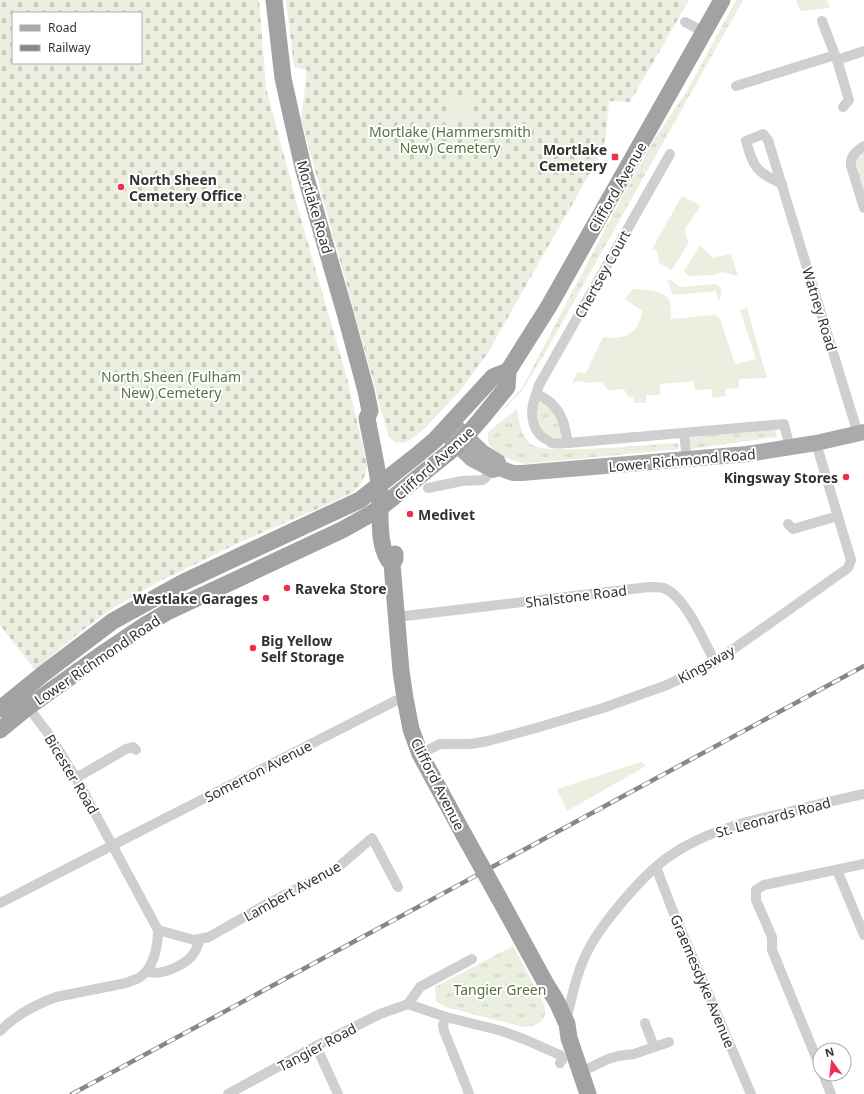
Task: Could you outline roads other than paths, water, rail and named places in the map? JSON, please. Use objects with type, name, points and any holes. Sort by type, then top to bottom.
[{"type":"highway","name":"Mortlake Road","points":[[274,0],[283,78],[304,171],[345,313],[370,411],[376,417],[385,480],[386,503]]},
{"type":"highway","name":"Clifford Avenue","points":[[568,1038],[567,1024],[554,996],[420,754],[404,698],[392,564],[395,559],[391,526],[386,503],[461,441],[507,387],[508,371],[549,306],[722,0]]},
{"type":"highway","name":"Clifford Avenue","points":[[385,480],[416,456],[448,427],[493,377],[508,371]]},
{"type":"highway","name":"Lower Richmond Road","points":[[0,709],[113,621],[184,582],[360,500],[385,480]]},
{"type":"highway","name":"Lower Richmond Road","points":[[0,730],[28,707],[145,625],[169,611],[342,530],[386,503]]},
{"type":"highway","points":[[261,546],[269,564]]},
{"type":"highway","points":[[184,582],[192,600]]},
{"type":"highway","name":"Clifford Avenue","points":[[546,984],[548,998],[561,1027],[568,1038],[588,1094]]},
{"type":"main road","name":"Lower Richmond Road","points":[[448,427],[461,441],[472,459],[494,465],[513,473],[747,454],[790,448],[861,433]]},
{"type":"street","points":[[822,21],[836,58],[849,100],[843,106]]},
{"type":"street","points":[[685,22],[704,32]]},
{"type":"street","points":[[736,86],[864,51]]},
{"type":"street","name":"Watney Road","points":[[782,184],[763,174],[752,163],[746,141],[763,134],[768,140],[782,184],[861,433]]},
{"type":"street","points":[[864,146],[853,154],[851,166],[864,208]]},
{"type":"street","name":"Chertsey Court","points":[[670,154],[543,379],[532,404],[532,414],[535,426],[541,435],[552,443],[568,443],[784,424],[790,448]]},
{"type":"street","points":[[536,394],[548,400],[560,412],[568,443]]},
{"type":"street","points":[[684,434],[687,460]]},
{"type":"street","name":"Kingsway","points":[[420,754],[440,744],[471,744],[536,728],[667,686],[715,662],[848,568],[851,560],[816,443]]},
{"type":"street","points":[[428,488],[462,481],[483,480],[494,465]]},
{"type":"street","points":[[788,524],[793,529],[838,516]]},
{"type":"street","name":"Shalstone Road","points":[[397,617],[649,587],[664,588],[676,596],[685,606],[715,662]]},
{"type":"street","name":"Somerton Avenue","points":[[113,844],[397,700],[404,698]]},
{"type":"street","name":"Bicester Road","points":[[28,707],[50,736],[76,778],[113,844],[158,930]]},
{"type":"street","points":[[76,778],[126,749],[133,747],[136,750]]},
{"type":"street","name":"St. Leonards Road","points":[[564,1018],[567,1016],[570,1007],[574,982],[583,959],[596,937],[613,912],[647,874],[656,867],[683,847],[711,833],[743,822],[864,794]]},
{"type":"street","name":"Lambert Avenue","points":[[199,940],[209,937],[265,905],[336,869],[372,838],[398,888]]},
{"type":"street","points":[[0,903],[113,844]]},
{"type":"street","points":[[812,1048],[772,950],[772,937],[756,900],[756,890],[764,885],[864,864]]},
{"type":"street","name":"Graemesdyke Avenue","points":[[656,867],[751,1094]]},
{"type":"street","points":[[837,870],[864,935]]},
{"type":"street","points":[[0,1031],[24,1011],[56,997],[126,983],[140,978],[152,964],[155,956],[158,930],[185,938],[199,940],[191,956],[185,962],[156,973],[147,971]]},
{"type":"street","points":[[472,959],[420,987],[408,1004],[446,1017],[526,1040],[560,1055],[562,1060],[560,1064]]},
{"type":"street","name":"Tangier Road","points":[[228,1094],[316,1046],[380,1014],[408,1004]]},
{"type":"street","points":[[446,1017],[443,1025],[444,1031],[469,1094]]},
{"type":"street","points":[[646,1023],[654,1047]]},
{"type":"street","points":[[581,1072],[613,1058],[634,1054],[669,1042]]},
{"type":"street","points":[[316,1046],[338,1094]]},
{"type":"street","points":[[826,1082],[831,1094]]},
{"type":"railway","points":[[72,1094],[864,666]]},
{"type":"place","name":"Mortlake Cemetery","points":[[615,157]]},
{"type":"place","name":"North Sheen Cemetery Office","points":[[121,187]]},
{"type":"place","name":"Kingsway Stores","points":[[846,477]]},
{"type":"place","name":"Medivet","points":[[410,514]]},
{"type":"place","name":"Raveka Store","points":[[287,588]]},
{"type":"place","name":"Westlake Garages","points":[[266,598]]},
{"type":"place","name":"Big Yellow Self Storage","points":[[253,648]]},
{"type":"park label","name":"Mortlake (Hammersmith New) Cemetery","points":[[450,140]]},
{"type":"park label","name":"North Sheen (Fulham New) Cemetery","points":[[171,384]]},
{"type":"park label","name":"Tangier Green","points":[[500,989]]}]
